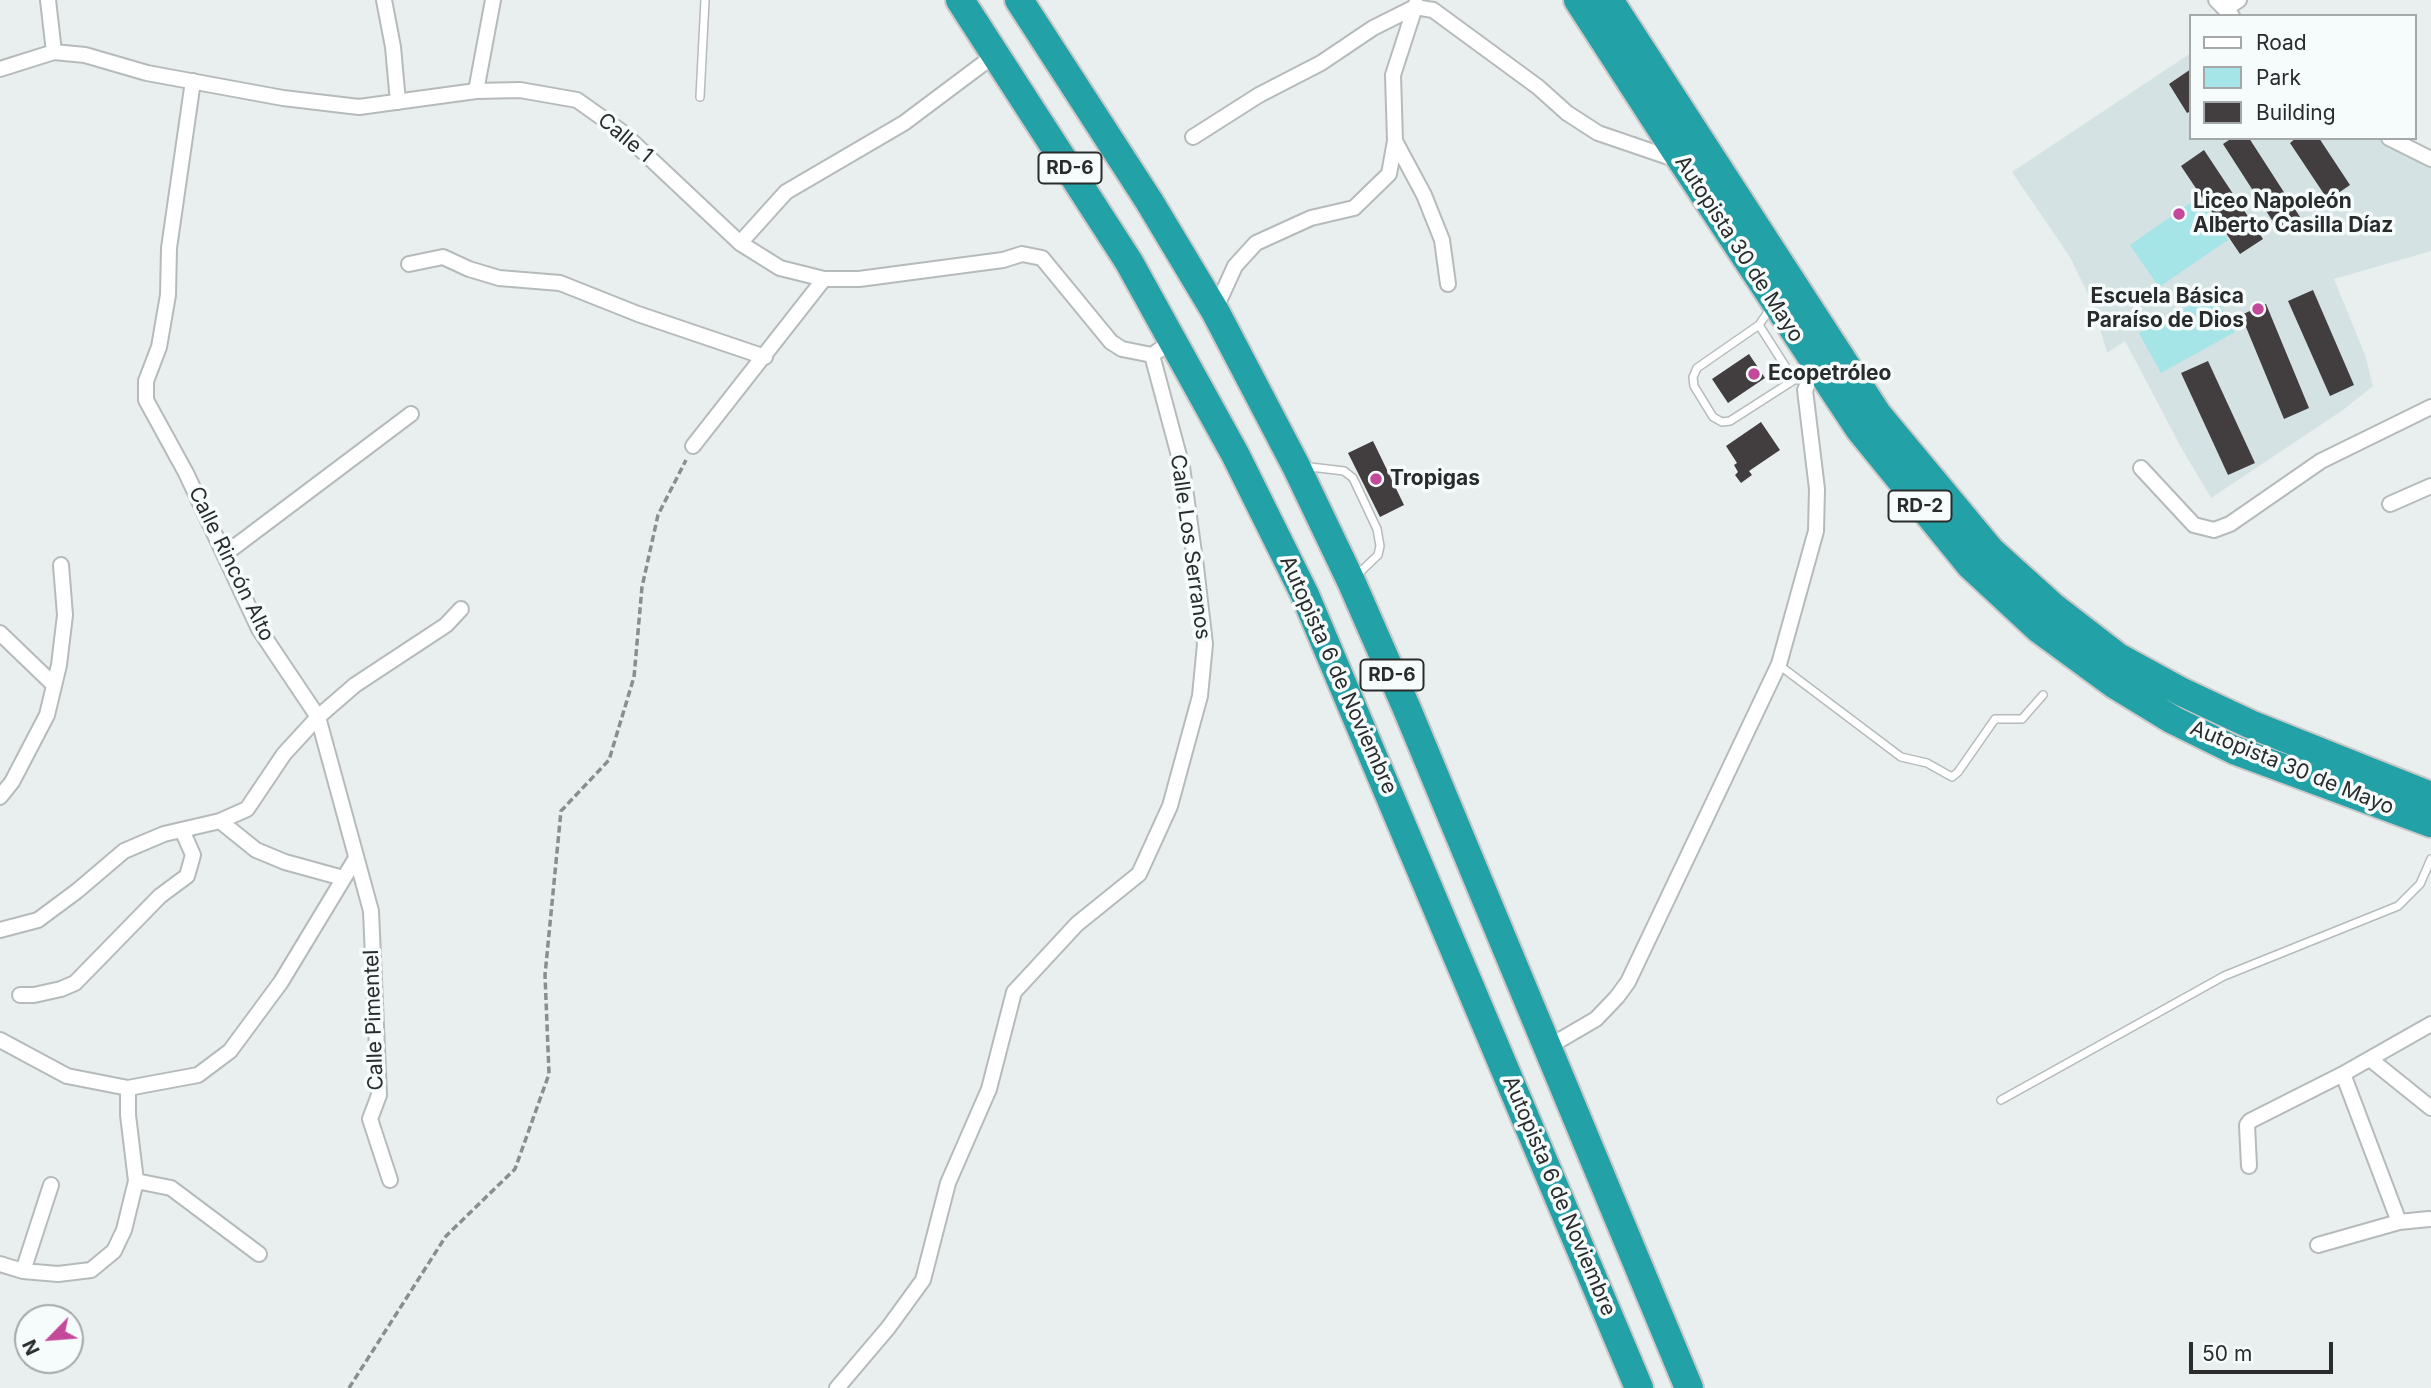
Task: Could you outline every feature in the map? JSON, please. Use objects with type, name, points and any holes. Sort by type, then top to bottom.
[{"type":"highway","name":"Autopista 6 de Noviembre","points":[[960,0],[1129,262],[1163,347],[1235,454],[1305,595],[1639,1388]]},
{"type":"highway","name":"RD-6","points":[[1019,0],[1149,201],[1215,311],[1296,466],[1351,581],[1407,709],[1689,1388]]},
{"type":"highway","name":"Autopista 30 de Mayo","points":[[1578,0],[1682,161],[1767,314],[1808,377],[1860,430],[1962,555],[2039,629],[2114,684],[2173,720],[2234,750],[2431,823]]},
{"type":"highway","name":"Autopista 30 de Mayo","points":[[1609,0],[1878,415],[1991,551],[2052,606],[2118,657],[2182,692],[2250,724],[2431,796]]},
{"type":"street","points":[[48,0],[54,52]]},
{"type":"street","points":[[384,0],[393,47],[398,102]]},
{"type":"street","points":[[476,91],[493,0]]},
{"type":"street","points":[[2224,8],[2239,0]]},
{"type":"street","points":[[1215,311],[1235,267],[1256,243],[1311,218],[1354,208],[1390,174],[1395,141],[1393,75],[1416,3]]},
{"type":"street","points":[[1416,3],[1433,10],[1538,87],[1567,113],[1598,133],[1682,161]]},
{"type":"street","points":[[1193,137],[1259,95],[1321,63],[1416,3]]},
{"type":"street","name":"Calle 1","points":[[0,69],[54,52],[85,55],[147,73],[283,98],[359,107],[476,91],[520,90],[577,100],[622,132],[740,243],[780,268],[824,279],[859,279],[1003,260],[1022,254],[1042,258],[1111,342],[1122,349],[1163,347]]},
{"type":"street","points":[[740,243],[786,192],[904,123],[996,54]]},
{"type":"street","name":"Calle Rincón Alto","points":[[194,81],[169,248],[168,295],[159,347],[146,381],[146,400],[186,473],[259,629],[318,717],[356,858]]},
{"type":"street","points":[[2393,140],[2431,159]]},
{"type":"street","points":[[1395,141],[1424,195],[1442,240],[1448,284]]},
{"type":"street","points":[[409,264],[443,257],[469,269],[499,278],[561,283],[638,314],[765,357]]},
{"type":"street","points":[[693,446],[824,279]]},
{"type":"street","name":"Calle Los Serranos","points":[[837,1388],[888,1328],[923,1280],[948,1183],[989,1089],[1014,992],[1077,924],[1139,874],[1170,806],[1200,696],[1205,644],[1163,347]]},
{"type":"street","points":[[1548,1047],[1596,1020],[1628,982],[1779,664],[1816,531],[1816,489],[1805,390],[1808,377]]},
{"type":"street","points":[[2141,468],[2194,525],[2214,530],[2242,516],[2321,461],[2431,407]]},
{"type":"street","points":[[225,554],[411,414]]},
{"type":"street","points":[[2390,504],[2431,486]]},
{"type":"street","points":[[0,797],[12,782],[47,715],[65,615],[61,565]]},
{"type":"street","points":[[0,930],[38,920],[124,851],[164,834],[220,821],[247,809],[284,754],[318,717],[355,685],[446,625],[461,609]]},
{"type":"street","points":[[0,634],[54,685]]},
{"type":"street","points":[[220,821],[256,850],[285,862],[343,878]]},
{"type":"street","points":[[20,995],[48,992],[75,983],[160,896],[187,876],[193,855],[182,830]]},
{"type":"street","points":[[0,1040],[67,1076],[128,1088],[198,1075],[230,1051],[281,982],[356,858]]},
{"type":"street","name":"Calle Pimentel","points":[[356,858],[371,911],[379,1095],[370,1119],[390,1180]]},
{"type":"street","points":[[2249,1167],[2248,1122],[2343,1074],[2431,1024]]},
{"type":"street","points":[[2370,1059],[2431,1108]]},
{"type":"street","points":[[2343,1074],[2399,1222]]},
{"type":"street","points":[[0,1264],[23,1271],[58,1274],[91,1270],[114,1251],[124,1230],[136,1181],[128,1115],[128,1088]]},
{"type":"street","points":[[136,1181],[171,1188],[259,1254]]},
{"type":"street","points":[[23,1271],[51,1185]]},
{"type":"street","points":[[2318,1244],[2399,1222],[2428,1219]]},
{"type":"lane","points":[[700,97],[705,0]]},
{"type":"lane","points":[[1767,314],[1697,368],[1693,377],[1694,386],[1713,417],[1722,422],[1730,421],[1808,377]]},
{"type":"lane","points":[[1296,466],[1344,471],[1353,478],[1377,529],[1380,546],[1378,555],[1351,581]]},
{"type":"lane","points":[[1779,664],[1901,757],[1927,763],[1952,777],[1994,719],[2022,719],[2043,695]]},
{"type":"lane","points":[[2001,1100],[2224,976],[2398,906],[2420,884],[2431,859]]},
{"type":"path","points":[[349,1388],[446,1236],[515,1169],[549,1074],[545,975],[561,811],[608,760],[634,677],[642,587],[658,515],[693,446]]},
{"type":"shaded area","points":[[2190,54],[2190,140],[2380,140],[2412,157],[2431,162],[2431,251],[2334,279],[2365,355],[2373,386],[2343,410],[2211,498],[2125,341],[2107,353],[2094,306],[2070,257],[2012,172]]},
{"type":"green space","points":[[2199,197],[2228,240],[2159,287],[2130,245]]},
{"type":"green space","points":[[2213,293],[2235,332],[2161,373],[2139,333]]},
{"type":"building","points":[[2190,70],[2190,112],[2187,113],[2169,84]]},
{"type":"building","points":[[2229,140],[2250,140],[2300,217],[2279,231],[2223,144]]},
{"type":"building","points":[[2294,140],[2320,140],[2350,185],[2328,200],[2290,143]]},
{"type":"building","points":[[2204,150],[2263,239],[2240,254],[2181,166]]},
{"type":"building","points":[[2313,290],[2354,385],[2330,396],[2288,301]]},
{"type":"building","points":[[2266,304],[2309,408],[2284,419],[2241,315]]},
{"type":"building","points":[[1749,354],[1765,378],[1728,403],[1712,379]]},
{"type":"building","points":[[2208,361],[2255,463],[2228,475],[2181,373]]},
{"type":"building","points":[[1761,422],[1780,450],[1749,471],[1752,475],[1741,483],[1735,475],[1738,472],[1734,465],[1737,463],[1726,446]]},
{"type":"building","name":"Tropigas","points":[[1373,441],[1404,505],[1380,517],[1348,453]]},
{"type":"place","name":"Liceo Napoleón Alberto Casilla Díaz","points":[[2179,214]]},
{"type":"place","name":"Escuela Básica Paraíso de Dios","points":[[2258,309]]},
{"type":"place","name":"Ecopetróleo","points":[[1754,374]]},
{"type":"place","name":"Tropigas","points":[[1376,479]]}]
